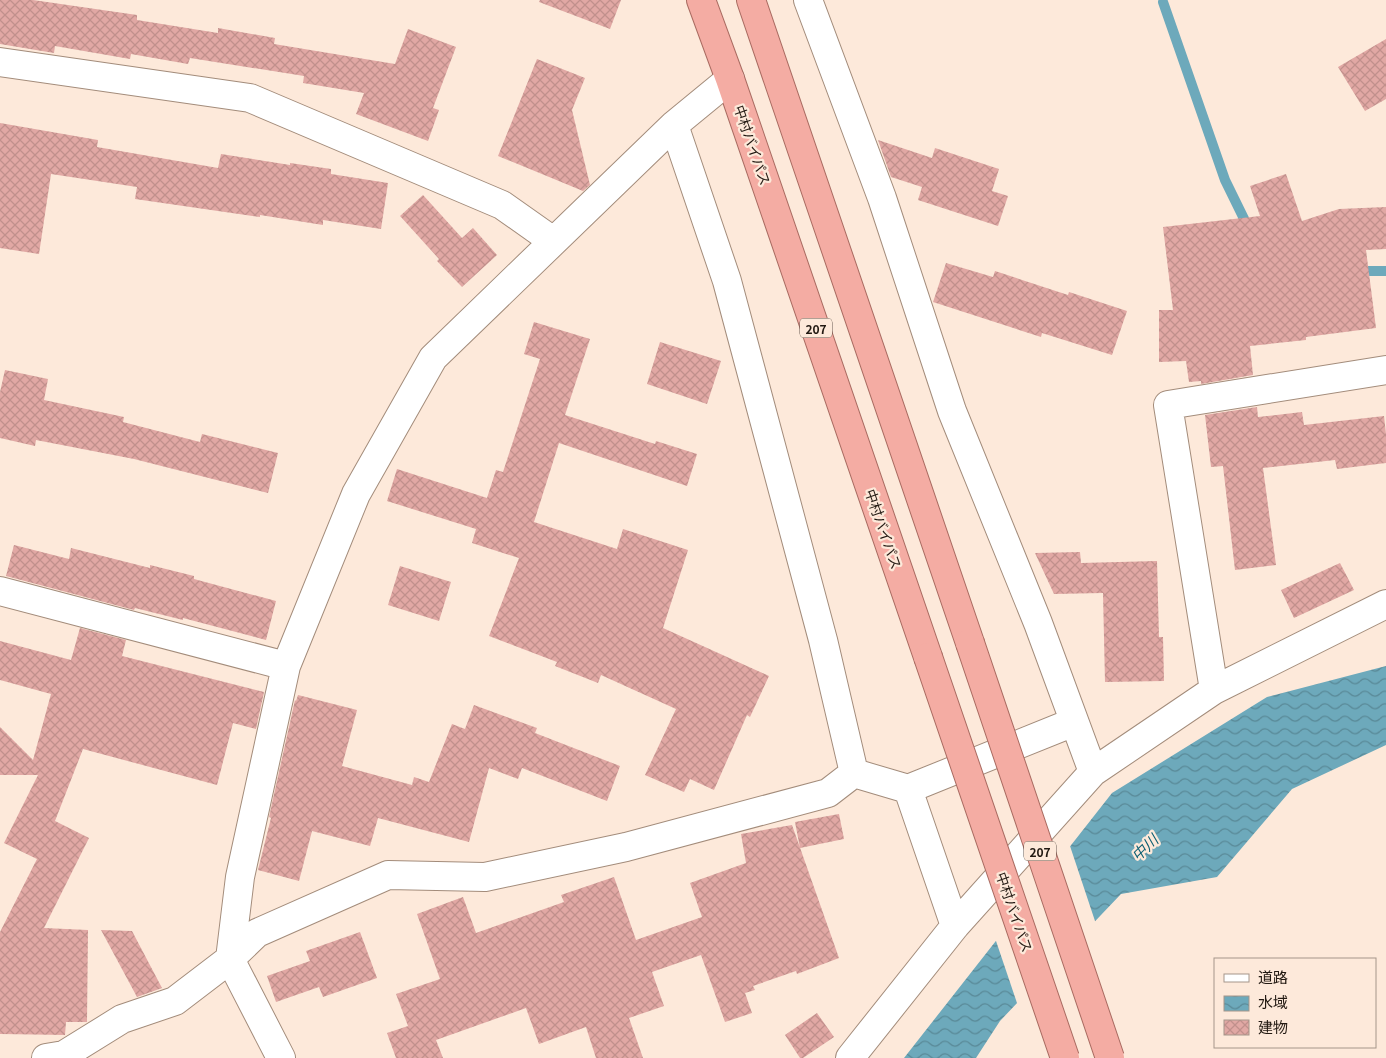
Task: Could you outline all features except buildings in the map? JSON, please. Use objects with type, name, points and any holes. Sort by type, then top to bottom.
[{"type":"highway","name":"中村バイパス","points":[[701,0],[730,78],[1065,1058]]},
{"type":"highway","name":"207","points":[[752,0],[1110,1058]]},
{"type":"street","points":[[808,0],[882,198],[952,411],[1038,623],[1094,772]]},
{"type":"street","points":[[0,62],[250,98],[502,205],[553,241]]},
{"type":"street","points":[[281,1058],[230,959],[240,877],[286,666],[356,494],[433,358],[674,125],[730,78]]},
{"type":"street","points":[[674,125],[727,281],[824,640],[854,772]]},
{"type":"street","points":[[1214,690],[1168,405],[1386,370]]},
{"type":"street","points":[[0,591],[286,666]]},
{"type":"street","points":[[850,1058],[955,926],[1094,772],[1214,690],[1386,604]]},
{"type":"street","points":[[854,772],[908,789],[1074,722]]},
{"type":"street","points":[[46,1058],[64,1055],[122,1019],[175,1000],[230,959],[257,933],[388,875],[485,877],[626,846],[828,793],[854,772]]},
{"type":"street","points":[[908,789],[955,926]]},
{"type":"water","name":"中川","points":[[1386,666],[1386,745],[1292,789],[1217,877],[1121,894],[1000,1021],[976,1058],[904,1058],[1112,793],[1267,697]]},
{"type":"pier","points":[[1069,843],[1096,924],[1018,1006],[995,938]]},
{"type":"waterway","points":[[1163,2],[1225,180],[1249,229]]},
{"type":"waterway","points":[[1357,271],[1386,271]]}]
